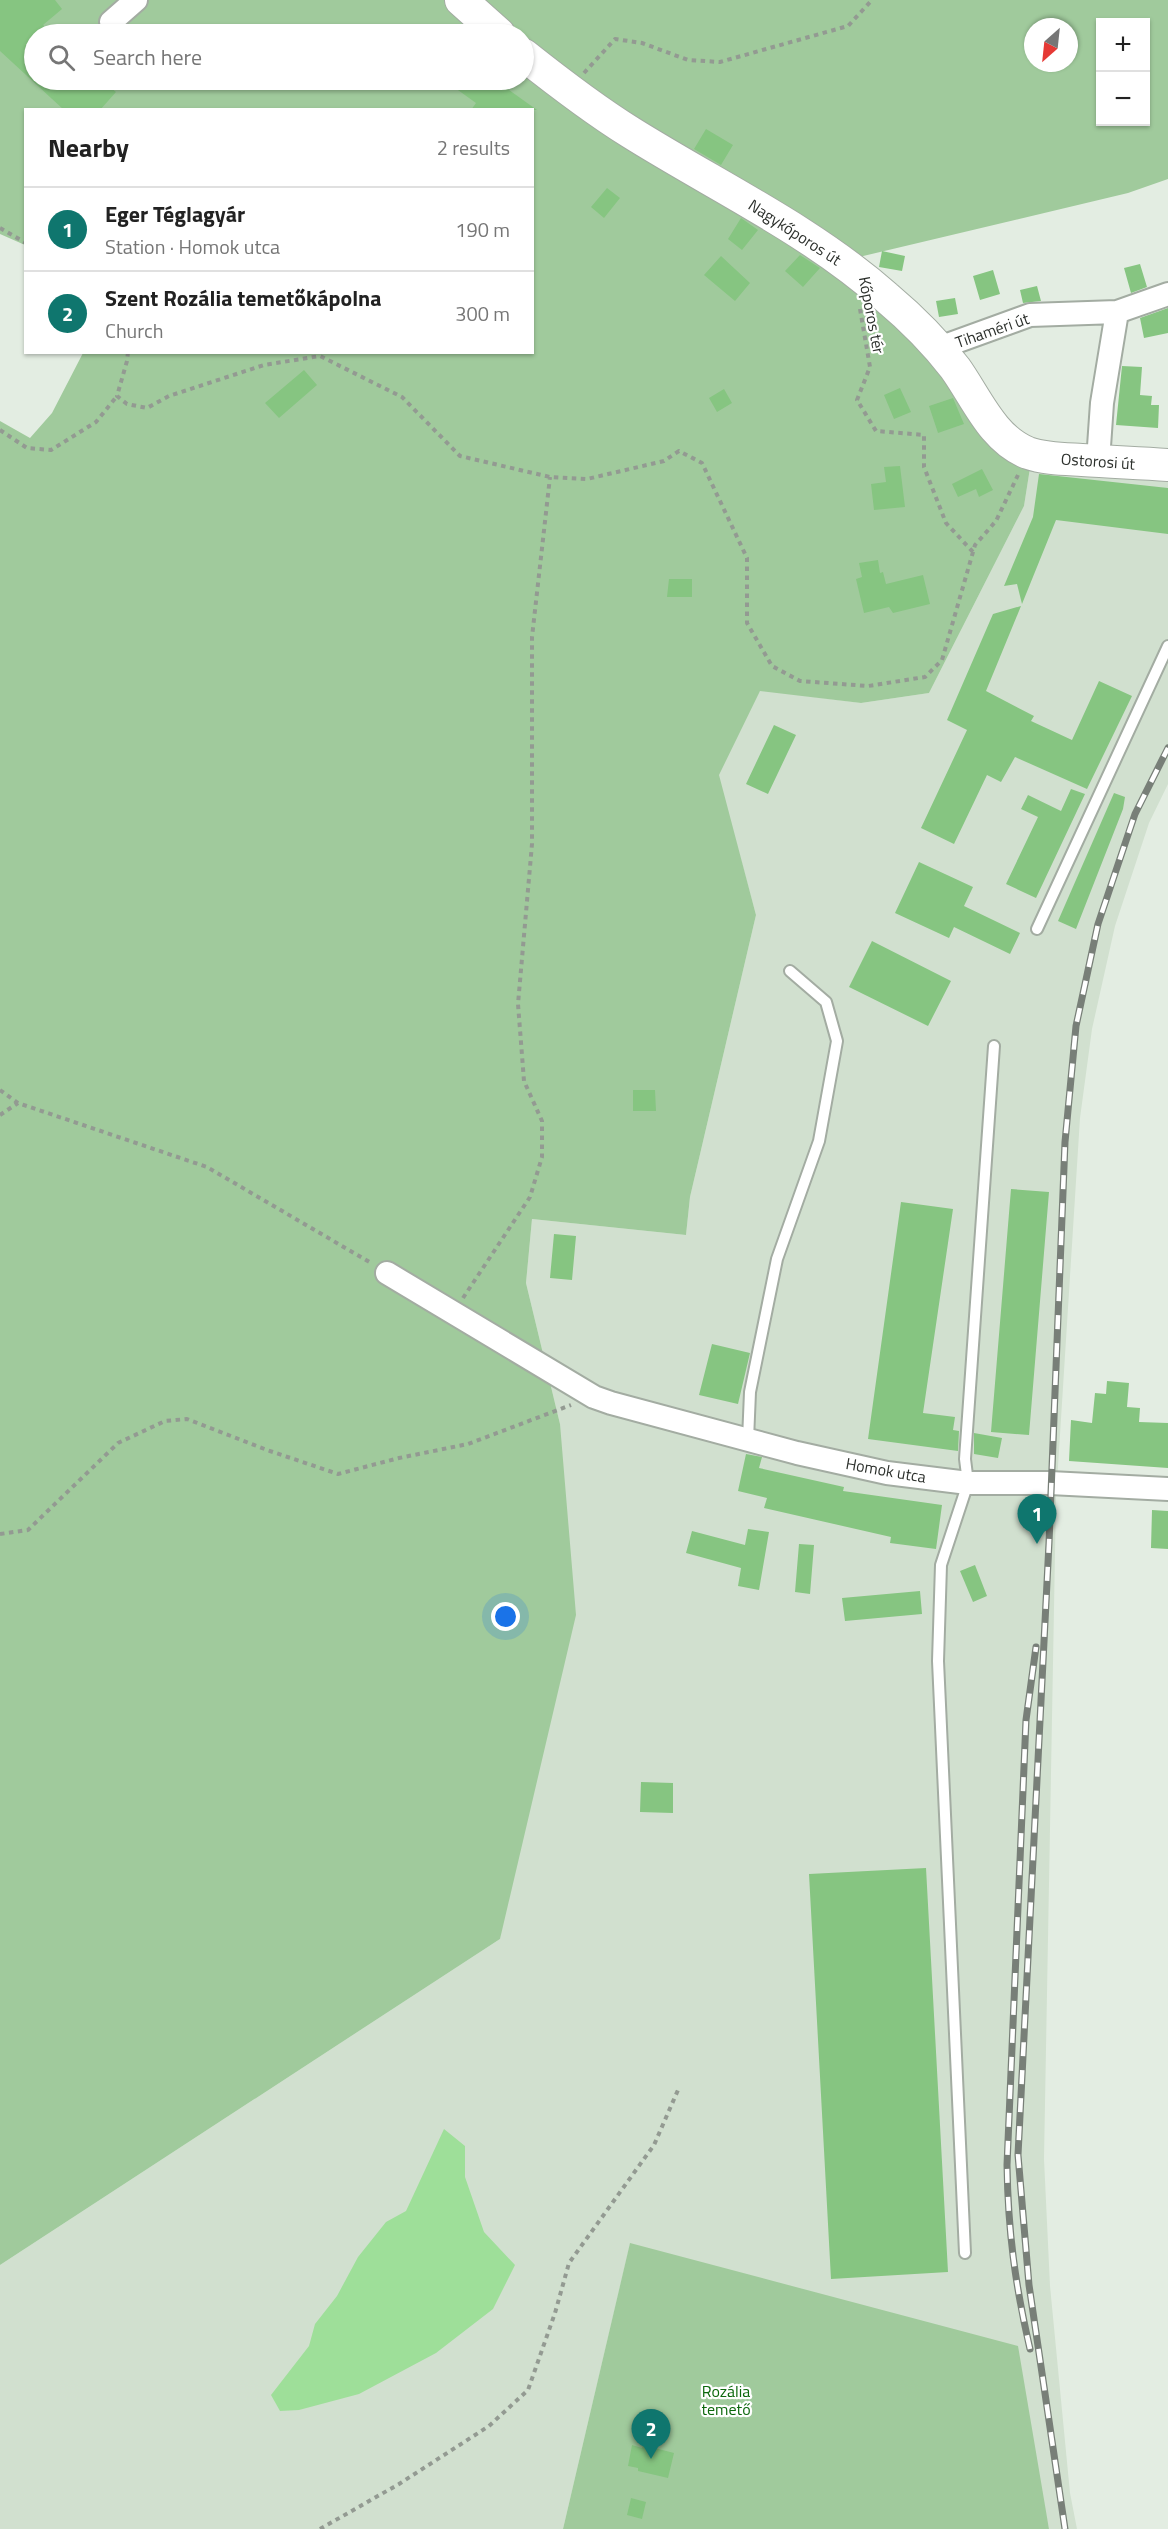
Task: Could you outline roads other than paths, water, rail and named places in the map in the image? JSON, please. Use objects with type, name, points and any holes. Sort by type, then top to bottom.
[{"type":"main road","points":[[461,0],[488,24]]},
{"type":"main road","name":"Nagykőporos út","points":[[534,63],[629,132],[812,241],[876,288],[939,348],[956,369],[987,418],[1011,443],[1028,453]]},
{"type":"main road","name":"Ostorosi út","points":[[1028,453],[1056,459],[1168,465]]},
{"type":"street","points":[[111,21],[136,0]]},
{"type":"street","name":"Tihaméri út","points":[[939,348],[1030,315],[1118,312],[1168,294]]},
{"type":"street","points":[[1098,461],[1102,403],[1118,312]]},
{"type":"street","name":"Homok utca","points":[[387,1273],[603,1400],[748,1440],[887,1473],[968,1483],[1050,1483],[1168,1489]]},
{"type":"lane","points":[[1037,929],[1168,646]]},
{"type":"lane","points":[[748,1440],[750,1392],[777,1259],[819,1141],[837,1041],[826,1002],[790,971]]},
{"type":"lane","points":[[965,2253],[938,1661],[941,1565],[968,1483],[965,1460],[994,1046]]},
{"type":"railway","points":[[1065,2529],[1029,2285],[1018,2155],[1049,1543],[1065,1142],[1076,1026],[1098,924],[1135,814],[1168,748]]},
{"type":"railway","points":[[1030,2349],[1013,2257],[1007,2165],[1026,1720],[1036,1647]]},
{"type":"place","name":"Eger Téglagyár","points":[[1037,1544]]},
{"type":"place","name":"Szent Rozália temetőkápolna","points":[[651,2459]]},
{"type":"park label","name":"Rozália temető","points":[[726,2400]]}]
